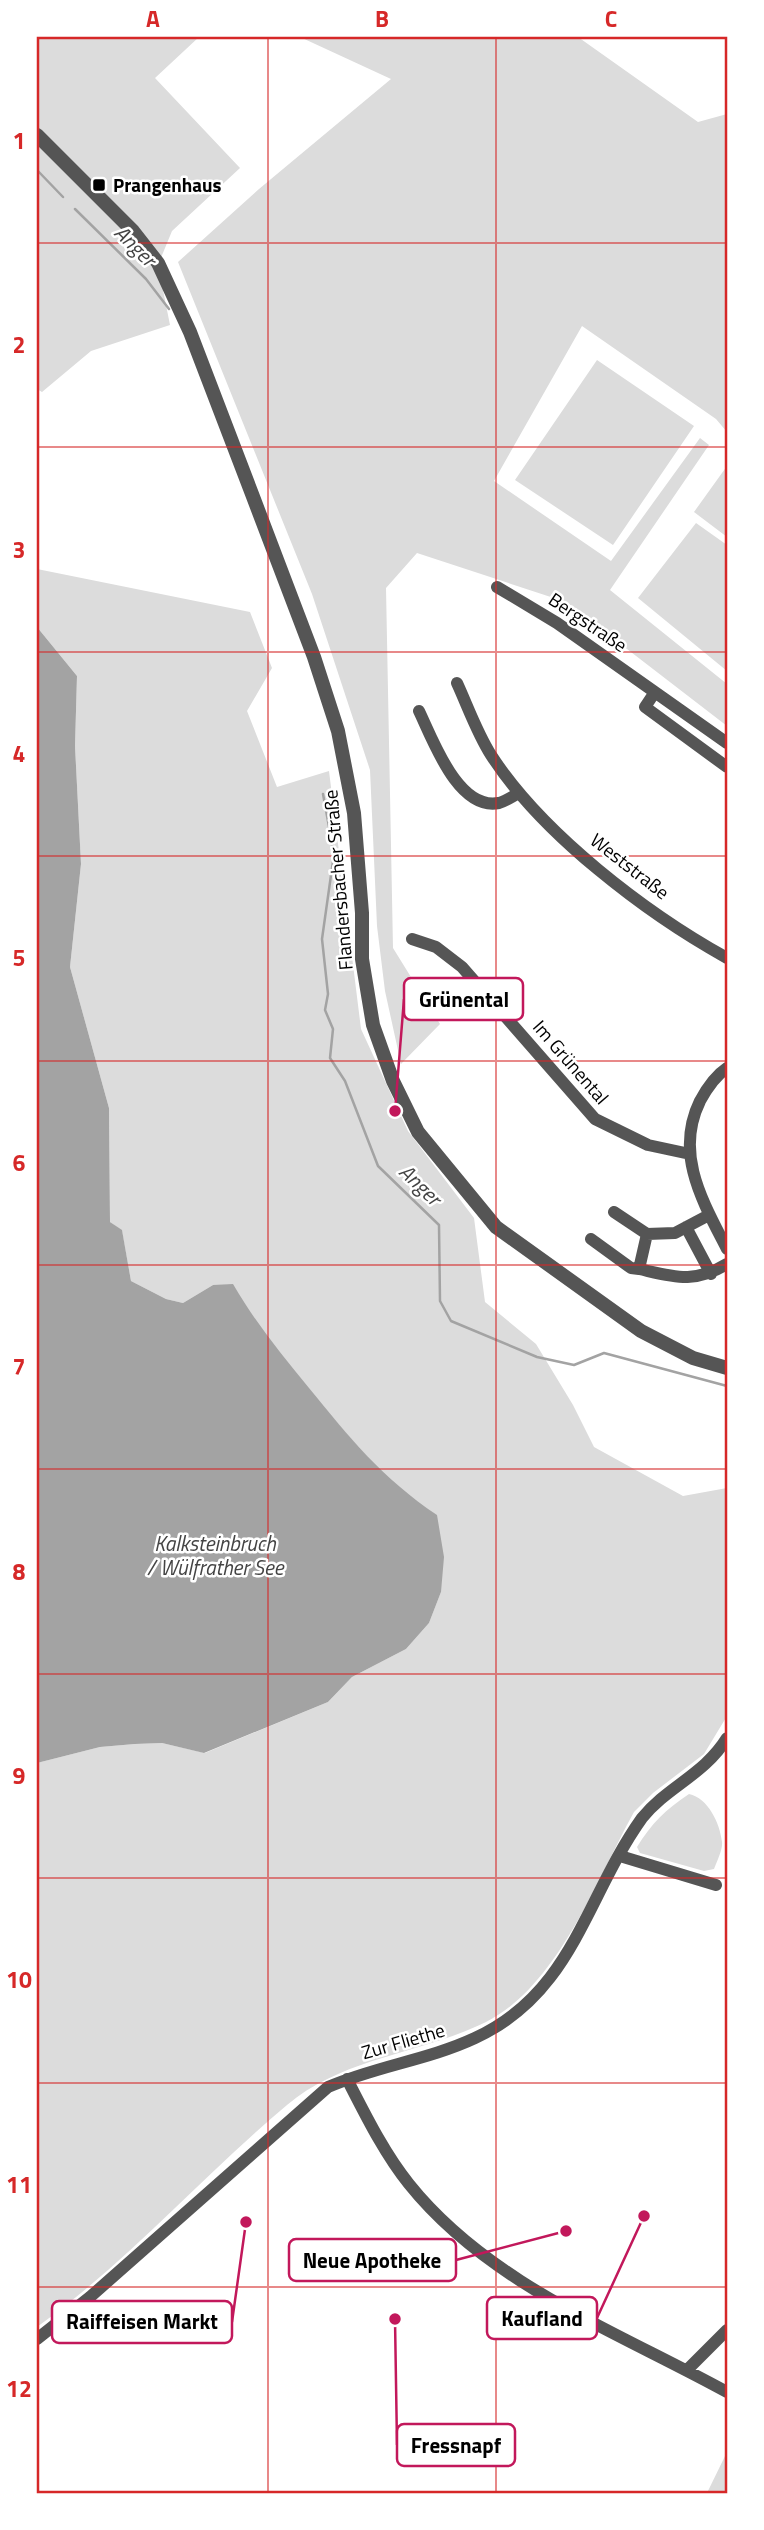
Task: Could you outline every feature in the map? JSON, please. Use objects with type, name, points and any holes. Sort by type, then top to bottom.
[{"type":"street","name":"Flandersbacher Straße","points":[[37,135],[133,231],[158,263],[181,310],[257,506],[314,657],[338,731],[354,813],[362,913],[362,959],[373,1025],[390,1075],[418,1132],[496,1227],[641,1331],[693,1358],[727,1368]]},
{"type":"street","name":"Bergstraße","points":[[498,587],[557,623],[727,743]]},
{"type":"street","name":"Weststraße","points":[[457,683],[490,754],[519,793],[599,872],[727,958]]},
{"type":"street","points":[[656,692],[645,707],[727,767]]},
{"type":"street","points":[[419,711],[447,768],[465,792],[480,802],[500,803],[519,793]]},
{"type":"street","name":"Im Grünental","points":[[412,939],[436,947],[463,967],[595,1119],[648,1145],[690,1154]]},
{"type":"street","points":[[727,1068],[707,1090],[696,1110],[691,1125],[690,1154],[694,1181],[727,1249]]},
{"type":"street","points":[[614,1212],[647,1234],[675,1233],[709,1214]]},
{"type":"street","points":[[687,1227],[711,1274]]},
{"type":"street","points":[[639,1269],[647,1234]]},
{"type":"street","points":[[591,1239],[631,1268],[678,1277],[705,1277],[727,1264]]},
{"type":"street","name":"Zur Fliethe","points":[[37,2339],[90,2297],[313,2099],[347,2079],[461,2044],[495,2027],[526,2004],[568,1956],[634,1830],[652,1805],[703,1770],[727,1738]]},
{"type":"street","points":[[620,1856],[716,1885]]},
{"type":"street","points":[[347,2079],[408,2183],[451,2229],[520,2279],[727,2392]]},
{"type":"street","points":[[687,2370],[727,2330]]},
{"type":"shaded area","points":[[37,37],[199,37],[155,78],[240,168],[172,231],[158,265],[170,325],[91,351],[42,392],[37,389]]},
{"type":"shaded area","points":[[300,37],[578,37],[698,122],[727,114],[727,432],[716,419],[582,326],[494,481],[611,561],[700,438],[709,445],[610,590],[727,684],[727,726],[566,602],[417,553],[386,588],[393,948],[440,1024],[401,1064],[385,991],[377,926],[370,770],[312,594],[178,262],[259,189],[391,79]]},
{"type":"shaded area","points":[[597,360],[694,426],[613,545],[515,480]]},
{"type":"shaded area","points":[[727,466],[727,537],[694,512]]},
{"type":"shaded area","points":[[696,523],[727,545],[727,671],[638,598]]},
{"type":"shaded area","points":[[37,569],[250,612],[272,668],[247,711],[277,787],[329,771],[361,1029],[408,1131],[474,1218],[485,1302],[536,1344],[573,1405],[594,1447],[683,1496],[727,1488],[727,1716],[704,1754],[653,1793],[634,1812],[573,1929],[555,1957],[512,2005],[486,2022],[461,2033],[358,2066],[309,2089],[255,2133],[134,2247],[37,2327],[37,1763],[100,1747],[135,1744],[162,1743],[205,1753],[328,1702],[352,1677],[406,1649],[429,1623],[441,1592],[436,1515],[398,1489],[351,1439],[272,1347],[252,1317],[213,1285],[183,1303],[166,1299],[131,1281],[122,1231],[110,1222],[109,1108],[70,967],[81,864],[75,746],[77,676],[37,627]]},
{"type":"shaded area","points":[[689,1794],[696,1796],[707,1806],[719,1827],[722,1845],[714,1869],[704,1871],[640,1853],[637,1847],[660,1817]]},
{"type":"shaded area","points":[[727,2452],[727,2493],[707,2493]]},
{"type":"water","name":"Kalksteinbruch / Wülfrather See","points":[[37,627],[77,676],[75,746],[81,864],[70,967],[109,1108],[110,1222],[122,1230],[131,1281],[166,1299],[183,1303],[213,1285],[233,1284],[278,1350],[353,1440],[383,1472],[437,1515],[444,1557],[441,1592],[429,1623],[406,1649],[352,1677],[328,1702],[204,1753],[162,1743],[135,1744],[100,1747],[37,1763]]},
{"type":"waterway","name":"Anger","points":[[37,170],[63,197]]},
{"type":"waterway","name":"Anger","points":[[75,209],[146,279],[169,309]]},
{"type":"waterway","name":"Anger","points":[[323,794],[334,854],[322,939],[328,994],[325,1010],[333,1029],[330,1058],[345,1081],[378,1166],[439,1225],[440,1301],[451,1321],[537,1357],[574,1365],[604,1353],[727,1386]]},
{"type":"place","name":"Prangenhaus","points":[[99,185]]},
{"type":"place","name":"Grünental","points":[[395,1111]]},
{"type":"place","name":"Kaufland","points":[[644,2216]]},
{"type":"place","name":"Raiffeisen Markt","points":[[246,2222]]},
{"type":"place","name":"Neue Apotheke","points":[[566,2231]]},
{"type":"place","name":"Fressnapf","points":[[395,2319]]}]
